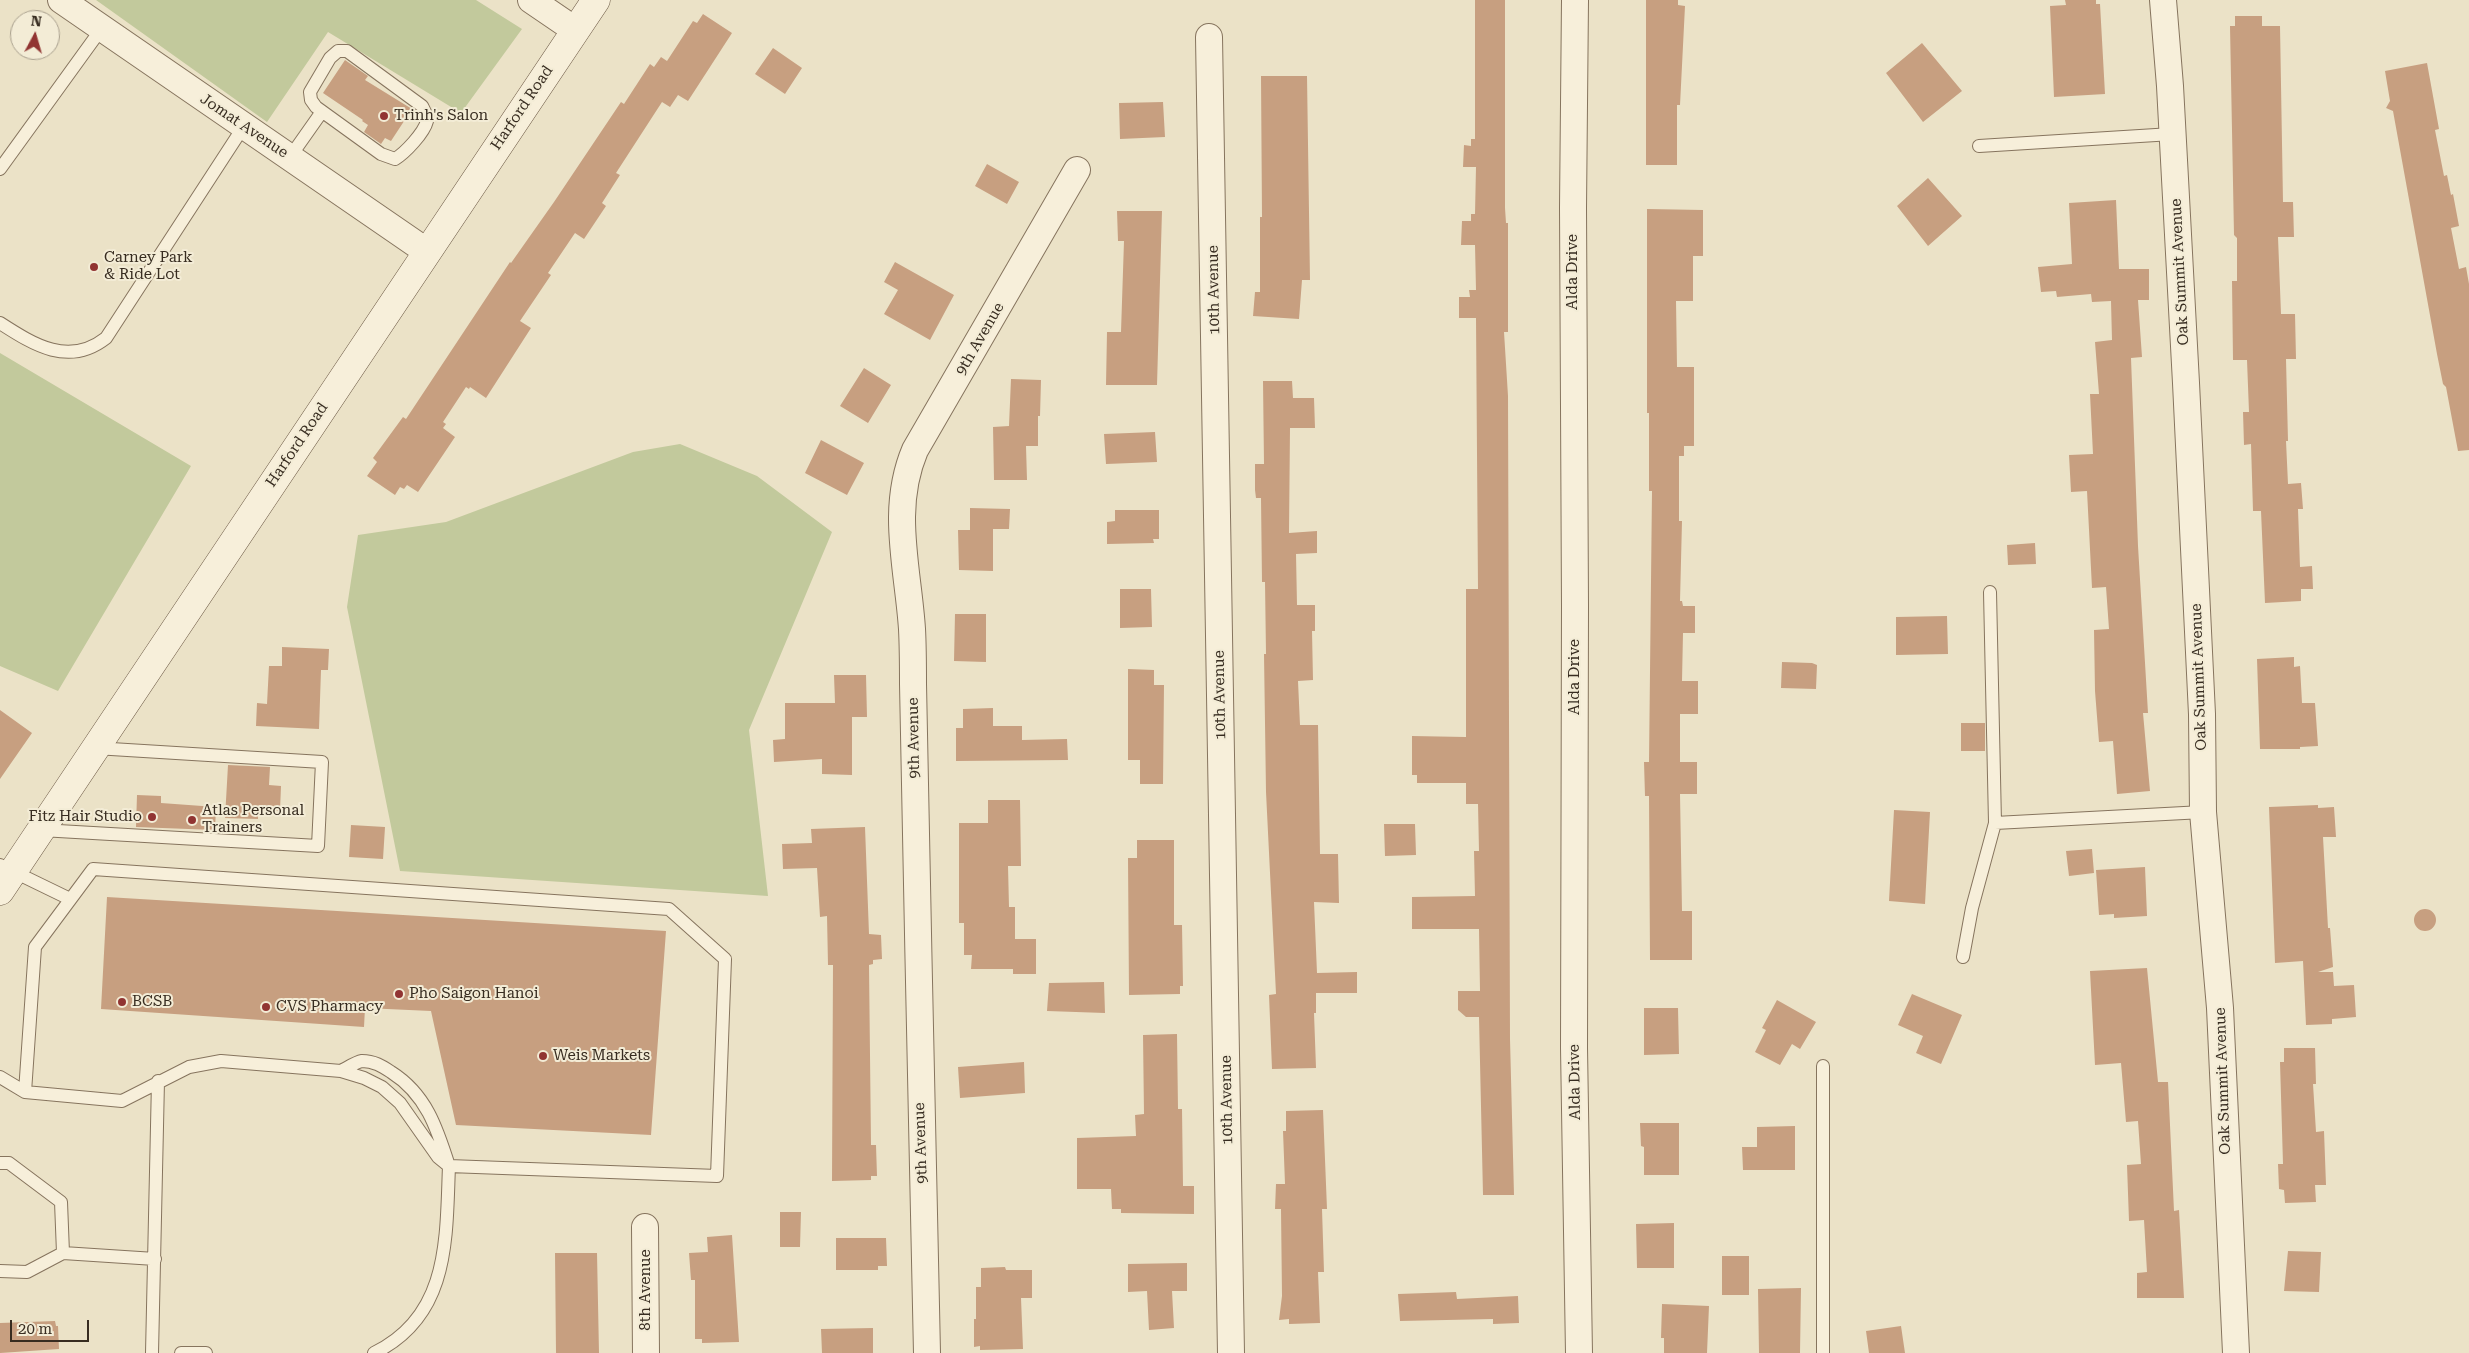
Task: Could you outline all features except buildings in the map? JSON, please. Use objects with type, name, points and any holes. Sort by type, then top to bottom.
[{"type":"main road","name":"Harford Road","points":[[5,875],[41,830],[426,251],[596,0]]},
{"type":"street","name":"Jomat Avenue","points":[[61,0],[426,251]]},
{"type":"street","points":[[531,0],[575,30]]},
{"type":"street","name":"Alda Drive","points":[[1575,0],[1573,208],[1575,606],[1574,1048],[1579,1353]]},
{"type":"street","name":"Oak Summit Avenue","points":[[2163,0],[2172,134],[2201,704],[2203,812],[2220,1008],[2236,1353]]},
{"type":"street","name":"10th Avenue","points":[[1210,37],[1231,1353]]},
{"type":"street","name":"9th Avenue","points":[[927,1353],[919,1066],[912,629],[900,528],[903,490],[906,470],[915,450],[1077,170]]},
{"type":"street","name":"8th Avenue","points":[[645,1226],[646,1353]]},
{"type":"lane","points":[[0,169],[102,28]]},
{"type":"lane","points":[[338,51],[347,51],[422,106],[427,114],[427,121],[405,153],[395,159],[381,154],[321,113],[311,100],[310,92],[330,58],[338,51]]},
{"type":"lane","points":[[290,157],[321,113]]},
{"type":"lane","points":[[0,323],[49,350],[71,353],[93,348],[106,338],[244,126]]},
{"type":"lane","points":[[1978,146],[2172,134]]},
{"type":"lane","points":[[1963,957],[1972,908],[1996,823],[1990,592]]},
{"type":"lane","points":[[41,830],[318,846],[322,762],[95,748]]},
{"type":"lane","points":[[1996,823],[2203,812]]},
{"type":"lane","points":[[0,1077],[25,1092],[122,1100],[189,1067],[221,1060],[341,1070],[382,1087],[400,1103],[438,1157],[449,1166],[717,1176],[725,959],[669,909],[93,869],[35,947],[25,1092]]},
{"type":"lane","points":[[5,875],[70,900]]},
{"type":"lane","points":[[341,1070],[361,1061],[377,1063],[404,1080],[425,1104],[436,1126],[449,1166],[443,1253],[439,1276],[434,1290],[419,1318],[405,1332],[374,1353]]},
{"type":"lane","points":[[1823,1066],[1823,1353]]},
{"type":"lane","points":[[152,1353],[156,1259],[158,1081]]},
{"type":"lane","points":[[0,1163],[9,1163],[60,1202],[63,1253]]},
{"type":"lane","points":[[0,1271],[27,1272],[63,1253],[156,1259]]},
{"type":"lane","points":[[181,1353],[206,1353]]},
{"type":"green space","points":[[96,0],[476,0],[522,29],[461,113],[328,32],[267,122]]},
{"type":"green space","points":[[0,353],[191,466],[58,691],[0,666]]},
{"type":"green space","points":[[680,444],[757,476],[832,532],[749,730],[768,896],[400,871],[347,607],[358,535],[446,522],[633,452]]},
{"type":"place","name":"Trinh's Salon","points":[[384,116]]},
{"type":"place","name":"Carney Park & Ride Lot","points":[[94,267]]},
{"type":"place","name":"Fitz Hair Studio","points":[[152,817]]},
{"type":"place","name":"Atlas Personal Trainers","points":[[192,820]]},
{"type":"place","name":"Pho Saigon Hanoi","points":[[399,994]]},
{"type":"place","name":"BCSB","points":[[122,1002]]},
{"type":"place","name":"CVS Pharmacy","points":[[266,1007]]},
{"type":"place","name":"Weis Markets","points":[[543,1056]]}]
